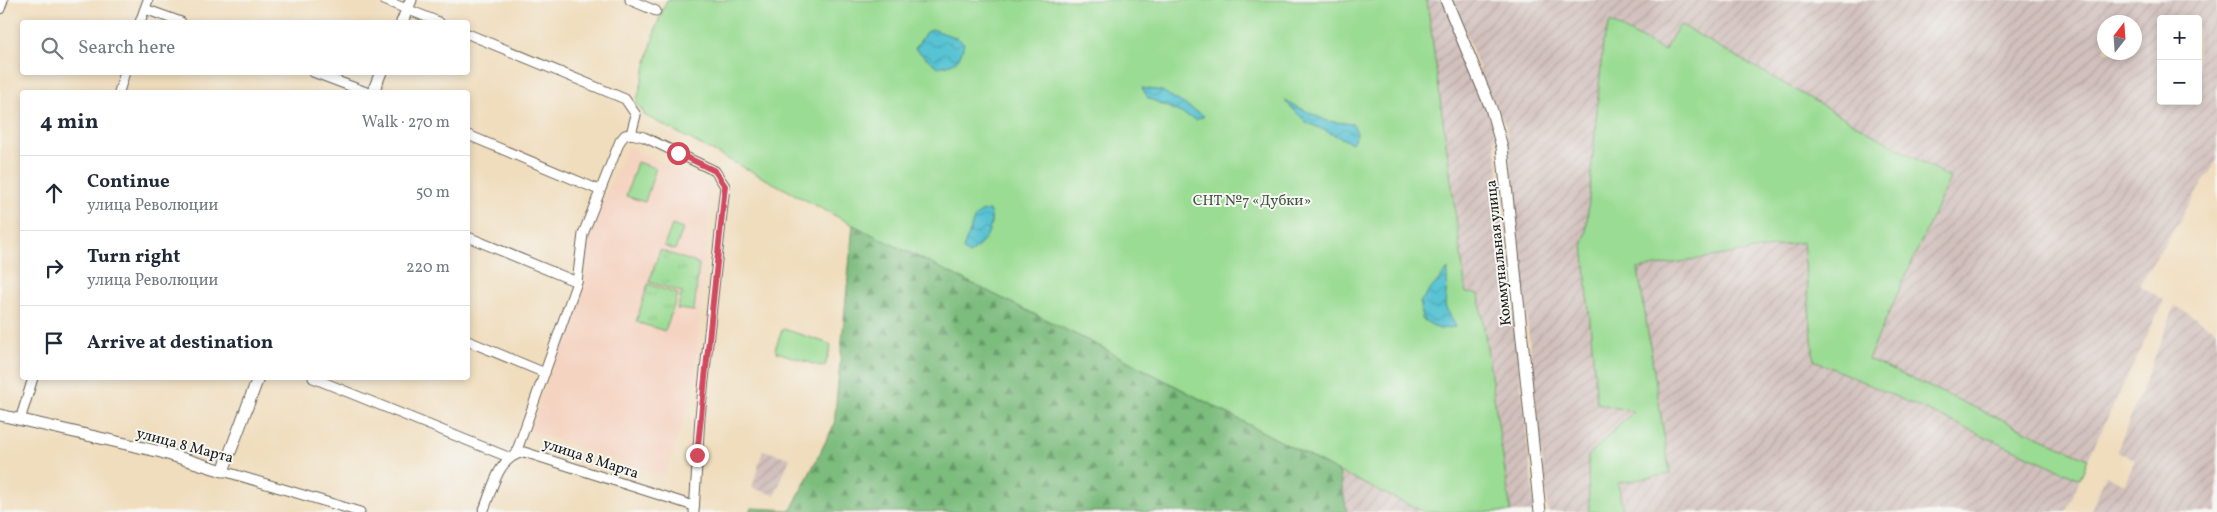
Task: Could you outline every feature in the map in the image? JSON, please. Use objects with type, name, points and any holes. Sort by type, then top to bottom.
[{"type":"street","points":[[0,9],[3,0]]},
{"type":"street","points":[[384,0],[409,5],[435,20]]},
{"type":"street","points":[[630,0],[656,11]]},
{"type":"street","name":"Коммунальная улица","points":[[1446,0],[1491,108],[1502,147],[1540,512]]},
{"type":"street","points":[[141,20],[146,4],[178,20]]},
{"type":"street","points":[[403,20],[409,5]]},
{"type":"street","points":[[470,35],[625,99],[636,116],[631,134]]},
{"type":"street","points":[[119,90],[124,75]]},
{"type":"street","points":[[321,75],[361,90]]},
{"type":"street","points":[[374,90],[380,75]]},
{"type":"street","points":[[484,512],[502,463],[512,455],[545,373],[577,282],[582,234],[599,190],[620,141],[625,135],[631,134],[644,137],[715,171],[725,186],[700,417],[694,509]]},
{"type":"street","points":[[470,136],[599,190]]},
{"type":"street","points":[[470,238],[577,282]]},
{"type":"street","points":[[470,342],[545,373]]},
{"type":"street","points":[[20,420],[32,380]]},
{"type":"street","points":[[223,470],[257,380]]},
{"type":"street","name":"улица 8 Марта","points":[[318,380],[512,455],[524,452],[694,509]]},
{"type":"street","name":"улица 8 Марта","points":[[0,415],[161,452],[360,512]]},
{"type":"shaded area","points":[[1427,0],[1445,0],[1493,123],[1535,512],[1511,512],[1479,294],[1466,293]]},
{"type":"shaded area","points":[[1453,0],[2217,0],[2217,160],[2139,285],[2164,300],[2088,459],[1868,359],[1950,178],[1678,27],[1664,51],[1610,22],[1603,42],[1586,232],[1583,243],[1597,403],[1634,412],[1588,456],[1589,512],[1548,512],[1506,126],[1485,84]]},
{"type":"shaded area","points":[[627,147],[711,184],[694,388],[665,476],[529,431],[587,270],[587,236]]},
{"type":"shaded area","points":[[1804,242],[1814,360],[2080,479],[2066,512],[1623,512],[1618,483],[1670,474],[1638,269]]},
{"type":"shaded area","points":[[2175,306],[2217,331],[2217,512],[2090,512],[2106,475],[2125,484],[2135,459],[2117,451]]},
{"type":"shaded area","points":[[763,450],[790,458],[775,495],[752,488]]},
{"type":"shaded area","points":[[1339,472],[1424,512],[1347,512]]},
{"type":"green space","name":"СНТ №7 «Дубки»","points":[[667,0],[1427,0],[1466,293],[1479,294],[1511,512],[1424,512],[1339,472],[1101,347],[853,225],[644,115],[643,111],[636,104],[656,27]]},
{"type":"green space","points":[[1610,22],[1664,51],[1681,25],[1950,178],[1868,359],[2088,459],[2080,479],[1814,360],[1803,242],[1638,269],[1670,474],[1618,483],[1623,512],[1589,512],[1588,456],[1633,412],[1597,403],[1583,243],[1586,232],[1603,42]]},
{"type":"green space","points":[[637,162],[656,168],[645,202],[626,196]]},
{"type":"green space","points":[[672,225],[683,229],[675,250],[664,246]]},
{"type":"green space","points":[[853,225],[1101,347],[1339,472],[1347,512],[749,512],[751,508],[791,510],[834,425]]},
{"type":"green space","points":[[660,250],[699,264],[694,311],[677,309],[682,292],[649,282]]},
{"type":"green space","points":[[648,284],[678,294],[665,331],[636,322]]},
{"type":"green space","points":[[784,329],[830,344],[825,366],[822,367],[777,352],[775,349]]},
{"type":"water","points":[[932,29],[957,38],[964,43],[961,54],[956,61],[949,65],[938,67],[915,49],[926,32]]},
{"type":"water","points":[[1142,88],[1162,91],[1204,116],[1196,120],[1148,98]]},
{"type":"water","points":[[1285,101],[1327,121],[1353,124],[1357,133],[1352,143],[1306,122]]},
{"type":"water","points":[[989,210],[991,216],[990,229],[979,246],[969,254],[963,250],[973,221],[977,215]]},
{"type":"water","points":[[1448,269],[1445,306],[1456,327],[1439,329],[1422,319],[1420,302]]},
{"type":"route","points":[[678,153],[715,171],[721,177],[725,186],[697,455]]}]
